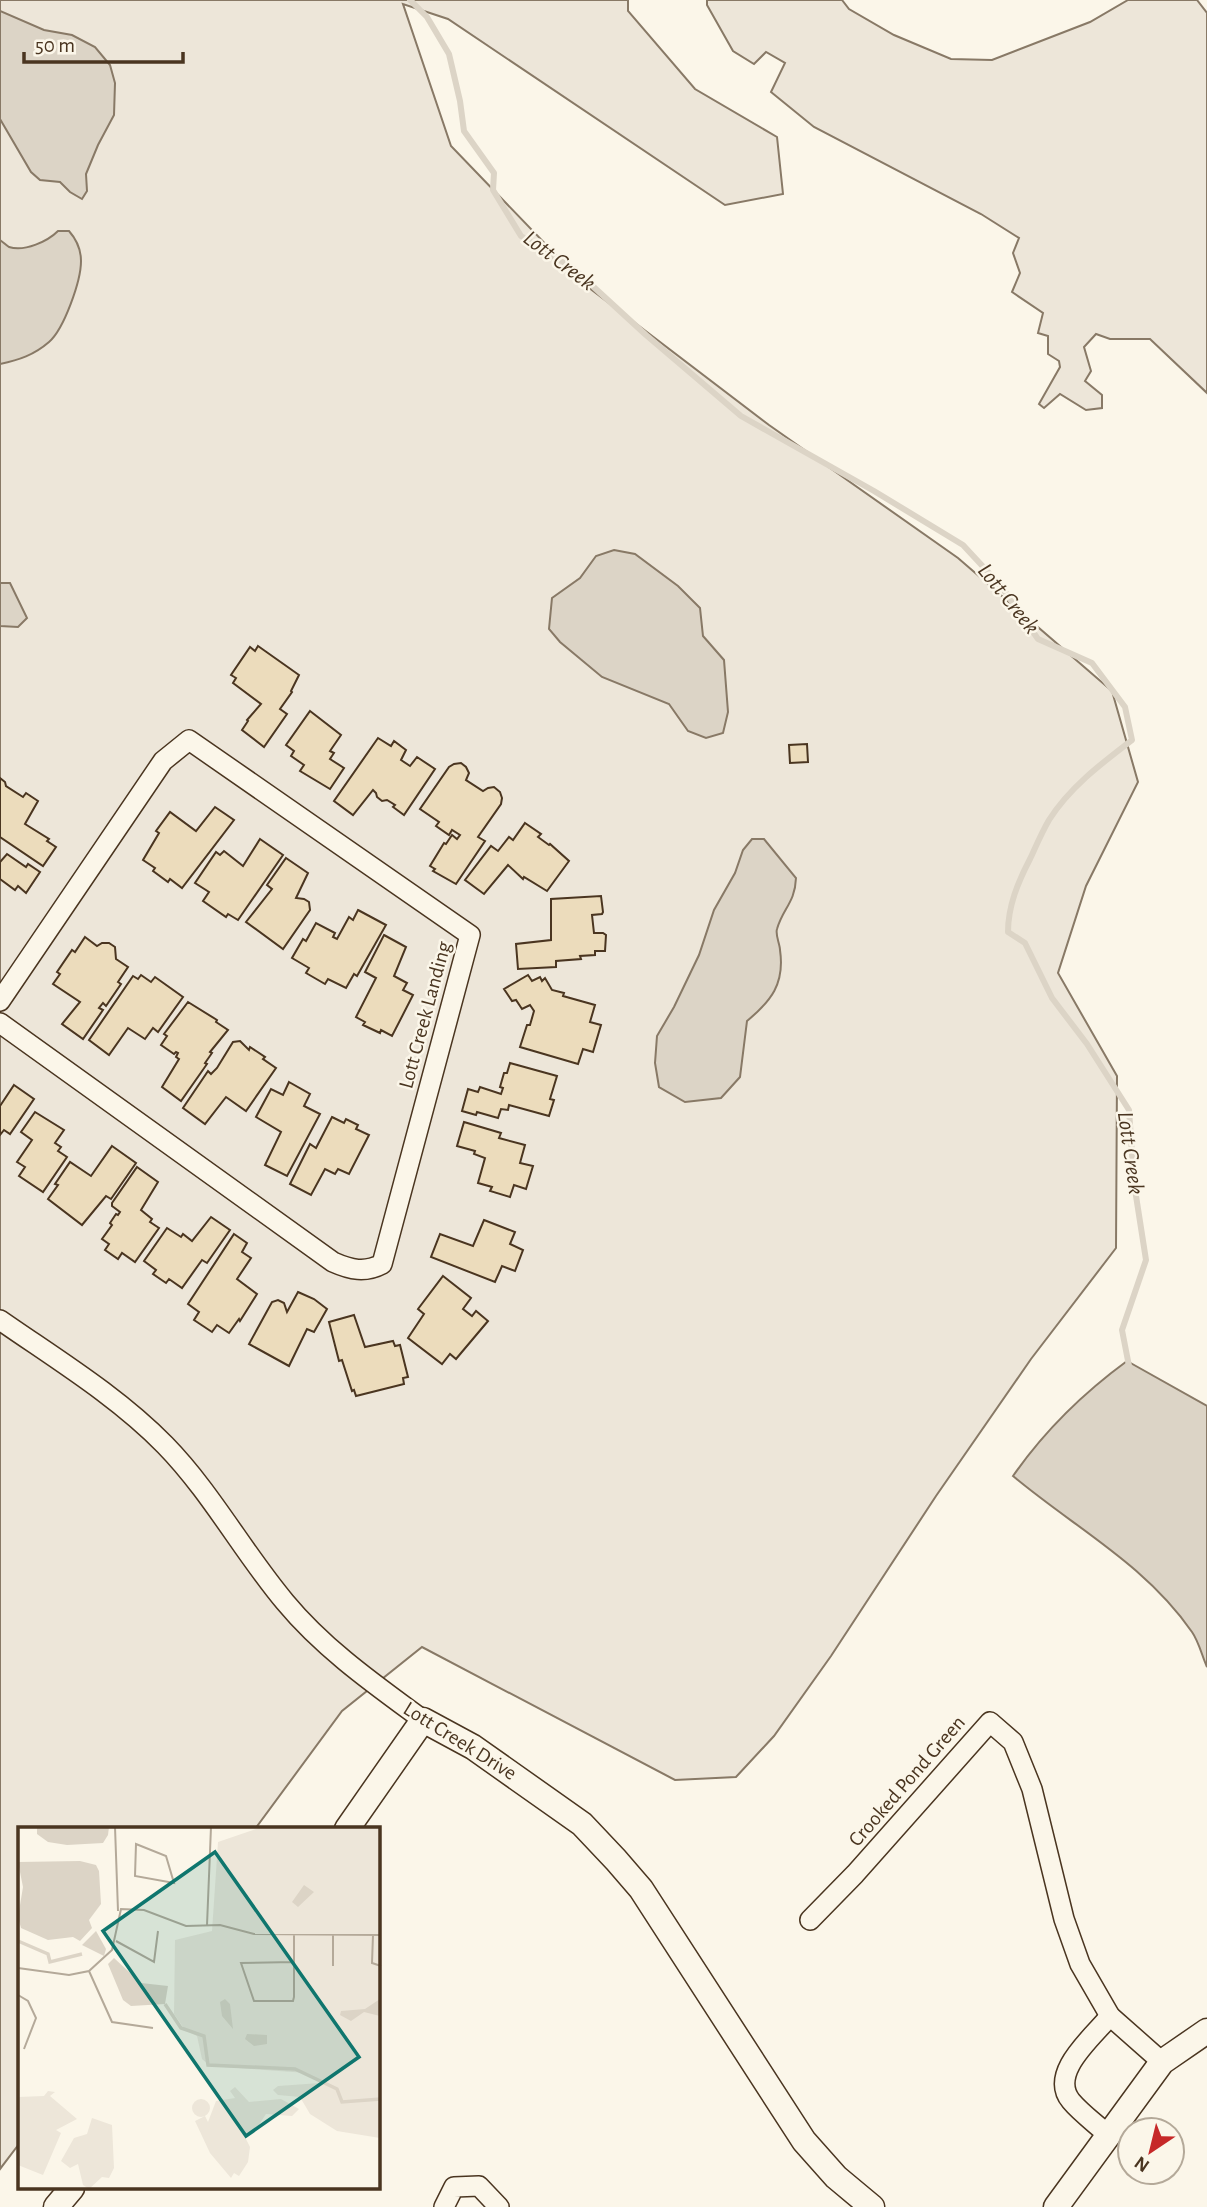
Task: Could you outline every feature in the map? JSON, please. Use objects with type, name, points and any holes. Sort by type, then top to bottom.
[{"type":"street","name":"Lott Creek Landing","points":[[0,1001],[163,761],[189,740],[470,935],[382,1264],[372,1270],[346,1268],[333,1262],[0,1023]]},
{"type":"street","name":"Lott Creek Drive","points":[[0,1320],[93,1385],[141,1422],[167,1447],[283,1600],[308,1628],[379,1688],[422,1720],[474,1747],[582,1824],[641,1889],[804,2141],[836,2177],[872,2207]]},
{"type":"street","points":[[347,1827],[422,1720]]},
{"type":"street","name":"Crooked Pond Green","points":[[810,1920],[864,1864],[990,1722],[1013,1742],[1032,1789],[1064,1919],[1080,1964],[1111,2016],[1162,2062]]},
{"type":"street","points":[[1107,2134],[1069,2099],[1063,2084],[1066,2068],[1111,2016]]},
{"type":"street","points":[[1055,2207],[1162,2062],[1207,2031]]},
{"type":"street","points":[[444,2207],[454,2187],[480,2186],[499,2207]]},
{"type":"street","points":[[57,2207],[70,2190]]},
{"type":"shaded area","points":[[0,0],[628,0],[628,11],[695,89],[777,137],[783,194],[725,205],[448,19],[403,4],[451,146],[584,284],[769,425],[958,558],[1112,691],[1138,782],[1086,886],[1058,973],[1117,1076],[1116,1248],[1031,1359],[774,1736],[736,1777],[675,1780],[422,1647],[342,1711],[256,1827],[18,1827],[18,2145],[0,2169]]},
{"type":"shaded area","points":[[707,0],[842,0],[849,9],[894,35],[951,59],[992,60],[1090,22],[1128,0],[1197,0],[1207,13],[1207,393],[1150,339],[1110,339],[1096,334],[1084,347],[1091,371],[1085,381],[1102,395],[1102,408],[1086,410],[1060,394],[1044,408],[1039,404],[1060,367],[1059,361],[1048,354],[1048,336],[1038,333],[1043,313],[1012,292],[1020,273],[1013,253],[1019,238],[981,214],[814,127],[771,92],[785,63],[766,52],[754,64],[733,51],[707,5]]},
{"type":"shaded area","points":[[0,11],[44,30],[72,35],[95,47],[110,65],[115,83],[114,115],[86,174],[87,191],[82,199],[60,182],[40,180],[31,172],[0,119]]},
{"type":"shaded area","points":[[58,231],[69,231],[78,245],[81,257],[78,280],[66,316],[55,336],[43,347],[14,361],[0,364],[0,240],[9,247],[29,247]]},
{"type":"shaded area","points":[[614,550],[635,554],[678,586],[700,608],[703,636],[724,660],[728,712],[723,733],[706,738],[688,731],[669,704],[602,677],[560,642],[549,629],[552,598],[580,578],[596,556]]},
{"type":"shaded area","points":[[0,583],[10,583],[27,618],[18,627],[0,626]]},
{"type":"shaded area","points":[[752,839],[764,839],[796,878],[791,900],[777,931],[781,962],[778,982],[769,999],[747,1021],[740,1077],[721,1098],[685,1102],[659,1087],[655,1063],[657,1036],[699,955],[714,910],[735,873],[743,850]]},
{"type":"shaded area","points":[[1127,1361],[1207,1406],[1207,1667],[1192,1632],[1153,1586],[1131,1566],[1013,1476],[1065,1414]]},
{"type":"building","points":[[258,646],[299,675],[292,692],[280,709],[287,714],[264,747],[242,730],[261,704],[233,683],[236,678],[231,675],[250,647],[255,651]]},
{"type":"building","points":[[310,711],[341,735],[330,751],[334,753],[330,759],[344,768],[330,789],[300,771],[304,765],[291,756],[294,751],[286,745]]},
{"type":"building","points":[[378,738],[391,746],[394,741],[406,750],[401,760],[410,766],[417,757],[435,769],[404,815],[393,807],[395,805],[377,797],[373,790],[353,815],[334,801]]},
{"type":"building","points":[[807,744],[808,762],[790,763],[789,745]]},
{"type":"building","points":[[461,763],[469,773],[466,780],[483,791],[494,787],[502,798],[501,804],[478,837],[485,841],[456,884],[433,871],[435,869],[430,866],[444,843],[446,844],[452,835],[457,839],[460,835],[452,830],[449,835],[436,826],[439,822],[420,809],[449,767]]},
{"type":"building","points":[[0,778],[6,786],[23,797],[26,793],[38,801],[25,824],[49,839],[47,841],[56,847],[43,866],[0,837]]},
{"type":"building","points":[[215,807],[234,820],[182,888],[170,879],[168,882],[143,860],[159,833],[156,831],[170,812],[196,831]]},
{"type":"building","points":[[525,823],[541,834],[538,837],[569,861],[547,891],[524,877],[523,879],[508,865],[484,894],[465,880],[491,846],[498,851],[509,837],[513,840]]},
{"type":"building","points":[[260,839],[283,855],[238,920],[228,914],[226,917],[203,901],[209,892],[195,883],[216,852],[220,855],[224,851],[243,866]]},
{"type":"building","points":[[7,854],[26,867],[28,864],[40,872],[26,893],[18,886],[15,890],[0,879],[0,862]]},
{"type":"building","points":[[286,858],[308,873],[296,898],[309,902],[310,910],[283,949],[246,922],[272,889],[267,885]]},
{"type":"building","points":[[601,896],[603,912],[592,915],[594,933],[606,935],[605,951],[580,956],[581,959],[556,961],[556,967],[518,969],[516,944],[551,940],[551,899]]},
{"type":"building","points":[[358,910],[386,925],[357,976],[354,974],[346,988],[328,979],[325,984],[306,973],[309,968],[292,958],[316,923],[335,933],[333,937],[337,939],[349,917],[353,920]]},
{"type":"building","points":[[384,935],[406,947],[394,976],[407,983],[403,990],[413,995],[392,1036],[363,1025],[365,1022],[356,1017],[376,978],[365,972]]},
{"type":"building","points":[[85,937],[97,946],[109,943],[115,947],[116,959],[128,967],[118,982],[121,984],[106,1006],[103,1003],[99,1008],[103,1010],[83,1039],[62,1024],[80,1002],[53,984],[60,974],[57,972]]},
{"type":"building","points":[[141,975],[151,982],[155,977],[183,997],[158,1032],[153,1028],[145,1039],[128,1028],[109,1055],[89,1040],[133,976],[138,979]]},
{"type":"building","points":[[528,975],[532,981],[540,977],[542,981],[545,978],[552,990],[564,993],[563,996],[595,1005],[590,1022],[601,1025],[593,1052],[583,1049],[578,1064],[520,1047],[534,1011],[530,1005],[522,1009],[504,989]]},
{"type":"building","points":[[188,1002],[228,1030],[210,1052],[212,1053],[205,1063],[207,1064],[181,1101],[162,1087],[179,1059],[176,1057],[178,1053],[174,1054],[161,1045],[167,1036],[164,1034]]},
{"type":"building","points":[[240,1041],[249,1050],[250,1047],[265,1057],[263,1059],[276,1068],[246,1111],[226,1097],[205,1124],[183,1108],[208,1071],[211,1074],[233,1042]]},
{"type":"building","points":[[510,1063],[557,1076],[550,1099],[554,1100],[549,1116],[509,1105],[508,1110],[501,1109],[498,1118],[462,1111],[468,1089],[478,1092],[480,1087],[501,1094],[504,1073],[507,1073]]},
{"type":"building","points":[[289,1082],[310,1094],[304,1106],[320,1114],[287,1176],[265,1165],[281,1132],[256,1117],[271,1089],[283,1095]]},
{"type":"building","points":[[14,1085],[34,1099],[10,1134],[4,1130],[0,1135],[0,1106]]},
{"type":"building","points":[[35,1112],[64,1130],[55,1143],[61,1147],[58,1151],[67,1157],[43,1192],[19,1176],[25,1167],[17,1162],[32,1140],[21,1132]]},
{"type":"building","points":[[332,1117],[344,1123],[346,1119],[358,1125],[356,1129],[369,1135],[349,1174],[338,1169],[335,1174],[325,1169],[311,1195],[290,1184],[310,1144],[316,1148]]},
{"type":"building","points":[[464,1122],[501,1133],[499,1138],[525,1145],[520,1163],[533,1166],[526,1189],[514,1185],[510,1197],[490,1191],[492,1187],[478,1183],[485,1158],[474,1154],[475,1151],[457,1146]]},
{"type":"building","points":[[112,1146],[136,1163],[111,1199],[106,1196],[82,1225],[48,1199],[70,1162],[91,1176]]},
{"type":"building","points":[[137,1167],[158,1182],[141,1210],[152,1219],[150,1222],[159,1228],[135,1262],[122,1253],[118,1259],[105,1250],[109,1244],[102,1239],[116,1214],[120,1212],[112,1203]]},
{"type":"building","points":[[211,1217],[230,1230],[207,1263],[202,1260],[182,1288],[169,1279],[166,1283],[153,1274],[156,1270],[144,1261],[167,1228],[192,1241]]},
{"type":"building","points":[[484,1220],[515,1232],[510,1244],[523,1250],[515,1271],[502,1266],[495,1282],[431,1257],[440,1234],[473,1246]]},
{"type":"building","points":[[234,1234],[247,1243],[242,1252],[251,1258],[237,1279],[257,1294],[229,1333],[217,1325],[212,1332],[194,1320],[199,1312],[188,1304]]},
{"type":"building","points":[[443,1276],[471,1298],[463,1309],[472,1316],[476,1311],[488,1321],[456,1359],[450,1354],[442,1364],[408,1338],[424,1314],[418,1309]]},
{"type":"building","points":[[298,1292],[327,1309],[314,1332],[307,1329],[289,1366],[249,1344],[272,1302],[278,1300],[284,1303],[287,1312]]},
{"type":"building","points":[[354,1315],[365,1347],[393,1341],[395,1346],[400,1345],[408,1377],[403,1378],[404,1384],[356,1396],[354,1390],[352,1391],[342,1360],[339,1361],[329,1322]]},
{"type":"waterway","name":"Lott Creek","points":[[410,0],[427,17],[449,54],[464,131],[494,173],[493,190],[521,236],[573,268],[741,416],[963,545],[1001,586],[1038,639],[1092,663],[1125,707],[1132,740],[1077,786],[1049,820],[1018,885],[1008,932],[1025,943],[1052,998],[1087,1044],[1129,1110],[1134,1183],[1146,1260],[1122,1330],[1129,1366]]}]
